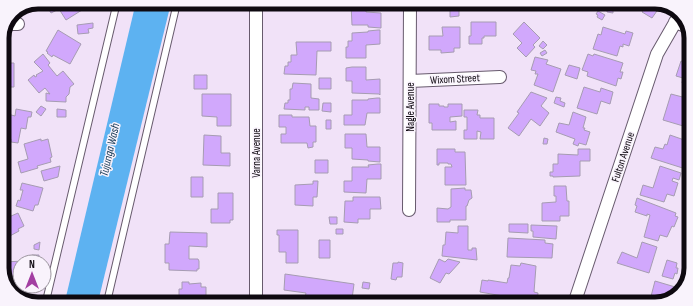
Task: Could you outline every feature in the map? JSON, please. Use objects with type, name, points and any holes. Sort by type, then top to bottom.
[{"type":"street","name":"Varna Avenue","points":[[256,9],[256,297]]},
{"type":"street","name":"Nagle Avenue","points":[[409,210],[410,9]]},
{"type":"street","name":"Fulton Avenue","points":[[576,297],[657,54],[677,19]]},
{"type":"street","name":"Wixom Street","points":[[410,81],[500,77]]},
{"type":"lane","points":[[47,297],[115,9]]},
{"type":"lane","points":[[107,297],[177,9]]},
{"type":"water","name":"Tujunga Wash","points":[[134,9],[170,9],[99,297],[66,297]]},
{"type":"building","points":[[49,9],[59,9],[51,13]]},
{"type":"building","points":[[59,9],[84,9],[66,20]]},
{"type":"building","points":[[351,9],[366,9],[366,12],[381,13],[381,28],[368,27],[368,25],[352,25]]},
{"type":"building","points":[[607,9],[613,9],[613,13],[607,12]]},
{"type":"building","points":[[644,9],[658,9],[652,18],[642,12]]},
{"type":"building","points":[[450,10],[459,10],[459,16],[450,17]]},
{"type":"building","points":[[598,11],[605,15],[602,20],[597,17],[598,15],[596,14]]},
{"type":"building","points":[[471,22],[496,22],[496,36],[484,36],[484,38],[482,38],[482,44],[469,44],[469,36],[471,36]]},
{"type":"building","points":[[524,22],[540,38],[533,45],[535,47],[526,57],[517,48],[522,43],[513,34]]},
{"type":"building","points":[[93,23],[93,28],[88,29],[89,33],[78,34],[77,25]]},
{"type":"building","points":[[442,27],[460,27],[460,48],[454,48],[454,52],[441,53],[441,50],[429,50],[429,36],[443,36]]},
{"type":"building","points":[[603,27],[625,34],[626,31],[633,33],[629,46],[623,44],[623,47],[620,46],[617,56],[593,49],[598,34],[601,35]]},
{"type":"building","points":[[58,30],[81,44],[70,64],[53,55],[52,57],[46,51]]},
{"type":"building","points":[[380,30],[380,44],[366,45],[366,58],[346,58],[346,47],[348,47],[348,41],[352,41],[352,33]]},
{"type":"building","points":[[543,41],[547,45],[543,49],[539,46]]},
{"type":"building","points":[[296,42],[331,42],[331,51],[317,51],[316,75],[284,74],[285,66],[288,66],[288,62],[291,62],[291,55],[297,55]]},
{"type":"building","points":[[545,50],[547,53],[542,56],[540,53]]},
{"type":"building","points":[[43,54],[50,63],[48,65],[57,76],[63,71],[74,84],[70,87],[69,94],[66,97],[66,102],[46,101],[46,93],[50,94],[45,88],[39,93],[28,80],[34,75],[35,77],[37,76],[36,75],[43,71],[34,62]]},
{"type":"building","points":[[588,54],[593,56],[594,54],[623,63],[620,72],[623,72],[621,79],[618,78],[616,86],[587,76],[588,72],[582,70]]},
{"type":"building","points":[[535,57],[548,60],[546,64],[561,69],[553,92],[534,85],[538,74],[535,74],[536,71],[531,70]]},
{"type":"building","points":[[681,61],[684,62],[684,84],[682,83],[683,78],[676,76]]},
{"type":"building","points":[[9,63],[14,63],[14,87],[9,87]]},
{"type":"building","points":[[569,65],[580,68],[577,79],[565,75]]},
{"type":"building","points":[[366,67],[366,80],[380,79],[380,95],[352,93],[352,81],[346,81],[346,68]]},
{"type":"building","points":[[194,75],[207,75],[207,89],[194,89]]},
{"type":"building","points":[[319,78],[331,78],[331,89],[319,89]]},
{"type":"building","points":[[293,83],[311,84],[311,98],[319,99],[319,110],[309,110],[309,107],[305,107],[305,110],[284,109],[285,103],[288,103],[288,100],[290,100],[290,89],[292,89]]},
{"type":"building","points":[[584,87],[600,92],[601,88],[613,92],[610,104],[601,101],[597,114],[577,108]]},
{"type":"building","points":[[531,92],[547,98],[541,106],[549,113],[540,126],[531,119],[519,136],[508,128]]},
{"type":"building","points":[[202,94],[231,94],[231,126],[217,126],[217,117],[202,116]]},
{"type":"building","points":[[671,94],[684,97],[684,126],[663,120]]},
{"type":"building","points":[[556,97],[561,98],[560,101],[565,103],[564,107],[554,103]]},
{"type":"building","points":[[380,98],[380,113],[367,113],[365,125],[344,125],[344,115],[352,115],[352,100]]},
{"type":"building","points":[[323,103],[331,103],[331,112],[322,111]]},
{"type":"building","points":[[429,104],[439,104],[439,106],[448,107],[448,104],[462,104],[462,116],[450,117],[450,122],[456,121],[456,130],[432,130],[432,123],[429,123]]},
{"type":"building","points":[[41,106],[46,109],[41,116],[36,112]]},
{"type":"building","points":[[16,109],[32,112],[31,117],[28,117],[26,129],[21,128],[18,143],[11,142],[11,139],[9,139],[9,114],[15,116]]},
{"type":"building","points":[[57,109],[66,110],[66,117],[57,117]]},
{"type":"building","points":[[464,110],[478,110],[477,115],[480,115],[480,118],[494,118],[494,139],[480,139],[481,132],[477,131],[477,139],[464,139],[464,130],[467,130],[467,117],[464,117]]},
{"type":"building","points":[[573,112],[586,117],[583,128],[585,128],[584,130],[590,132],[586,145],[579,143],[578,146],[573,144],[575,139],[556,132],[559,123],[569,125]]},
{"type":"building","points":[[279,115],[309,117],[310,126],[316,126],[316,142],[313,142],[313,147],[308,148],[307,143],[281,143],[281,134],[286,134],[286,127],[279,127]]},
{"type":"building","points":[[326,120],[331,120],[331,129],[326,129]]},
{"type":"building","points":[[345,134],[366,134],[367,147],[380,147],[380,162],[352,159],[352,148],[345,148]]},
{"type":"building","points":[[204,135],[221,136],[221,153],[230,153],[230,166],[203,165]]},
{"type":"building","points":[[670,135],[684,140],[684,168],[651,158],[655,147],[663,149],[665,144],[667,145]]},
{"type":"building","points":[[544,138],[548,139],[547,144],[543,144]]},
{"type":"building","points":[[41,139],[41,141],[48,139],[52,157],[50,158],[51,162],[21,173],[18,162],[28,159],[24,144]]},
{"type":"building","points":[[437,149],[455,149],[455,152],[465,152],[466,185],[445,185],[445,167],[452,167],[451,164],[448,163],[439,163],[439,165],[437,165]]},
{"type":"building","points":[[578,149],[590,149],[590,161],[580,161],[580,176],[550,176],[550,172],[553,172],[553,164],[558,164],[558,154],[578,155]]},
{"type":"building","points":[[315,160],[328,160],[328,173],[315,173]]},
{"type":"building","points":[[381,164],[381,179],[367,179],[366,193],[344,192],[344,181],[352,181],[352,167],[369,167],[368,165]]},
{"type":"building","points":[[60,166],[58,177],[44,181],[41,171]]},
{"type":"building","points":[[660,166],[681,173],[679,180],[673,178],[672,181],[678,183],[674,196],[667,194],[664,202],[640,195],[643,185],[653,188]]},
{"type":"building","points":[[191,177],[203,177],[203,197],[191,197]]},
{"type":"building","points":[[313,181],[318,181],[317,197],[313,197],[313,206],[295,205],[295,185],[313,184]]},
{"type":"building","points":[[22,183],[43,188],[38,205],[35,205],[33,211],[16,206],[18,200],[20,201],[23,190],[20,190]]},
{"type":"building","points":[[554,186],[566,186],[567,201],[569,201],[569,216],[560,216],[560,221],[542,221],[542,203],[556,202],[556,196],[554,196]]},
{"type":"building","points":[[465,188],[465,190],[471,190],[472,198],[466,206],[466,220],[437,222],[437,208],[448,209],[451,207],[451,189]]},
{"type":"building","points":[[218,193],[233,193],[233,220],[230,220],[230,223],[211,223],[211,209],[218,209]]},
{"type":"building","points":[[353,197],[380,197],[381,209],[370,209],[370,219],[358,219],[358,223],[344,222],[345,201],[353,201]]},
{"type":"building","points":[[637,198],[676,213],[675,216],[678,217],[674,227],[672,226],[667,237],[660,235],[658,241],[644,237],[650,215],[647,214],[647,216],[635,212]]},
{"type":"building","points":[[18,213],[24,226],[18,229],[19,231],[9,236],[9,217]]},
{"type":"building","points":[[329,217],[337,217],[337,224],[330,224]]},
{"type":"building","points":[[509,224],[528,224],[528,233],[509,232]]},
{"type":"building","points":[[531,225],[557,226],[556,239],[533,237]]},
{"type":"building","points":[[458,226],[468,226],[468,250],[476,248],[477,260],[442,256],[446,232],[458,233]]},
{"type":"building","points":[[336,229],[343,229],[343,234],[336,234]]},
{"type":"building","points":[[277,230],[298,230],[298,263],[286,263],[286,252],[279,252],[279,235],[277,235]]},
{"type":"building","points":[[170,232],[207,233],[207,247],[189,246],[189,259],[198,259],[199,261],[199,269],[197,269],[197,271],[169,270],[169,263],[165,263],[165,244],[169,244]]},
{"type":"building","points":[[508,238],[545,240],[545,243],[553,244],[552,258],[507,257]]},
{"type":"building","points":[[319,240],[330,240],[330,258],[319,258]]},
{"type":"building","points":[[40,242],[39,250],[34,249],[34,245]]},
{"type":"building","points":[[642,242],[657,247],[649,273],[617,263],[622,252],[637,258]]},
{"type":"building","points":[[439,259],[445,262],[448,259],[460,262],[449,274],[446,273],[440,283],[430,278]]},
{"type":"building","points":[[667,260],[677,263],[677,274],[675,273],[673,279],[662,276]]},
{"type":"building","points":[[9,262],[12,262],[12,276],[9,270]]},
{"type":"building","points":[[393,263],[403,263],[402,277],[397,277],[396,280],[391,279]]},
{"type":"building","points":[[521,263],[536,266],[534,292],[538,293],[538,297],[508,297],[480,292],[482,280],[507,283],[511,265],[520,266]]},
{"type":"building","points":[[285,274],[354,284],[352,297],[305,297],[306,293],[284,290]]},
{"type":"building","points":[[655,281],[677,287],[666,295],[651,297]]},
{"type":"building","points":[[182,282],[189,282],[189,284],[201,283],[201,287],[206,287],[206,297],[179,297],[179,289],[182,289]]},
{"type":"building","points":[[363,282],[370,283],[369,289],[362,288]]}]
